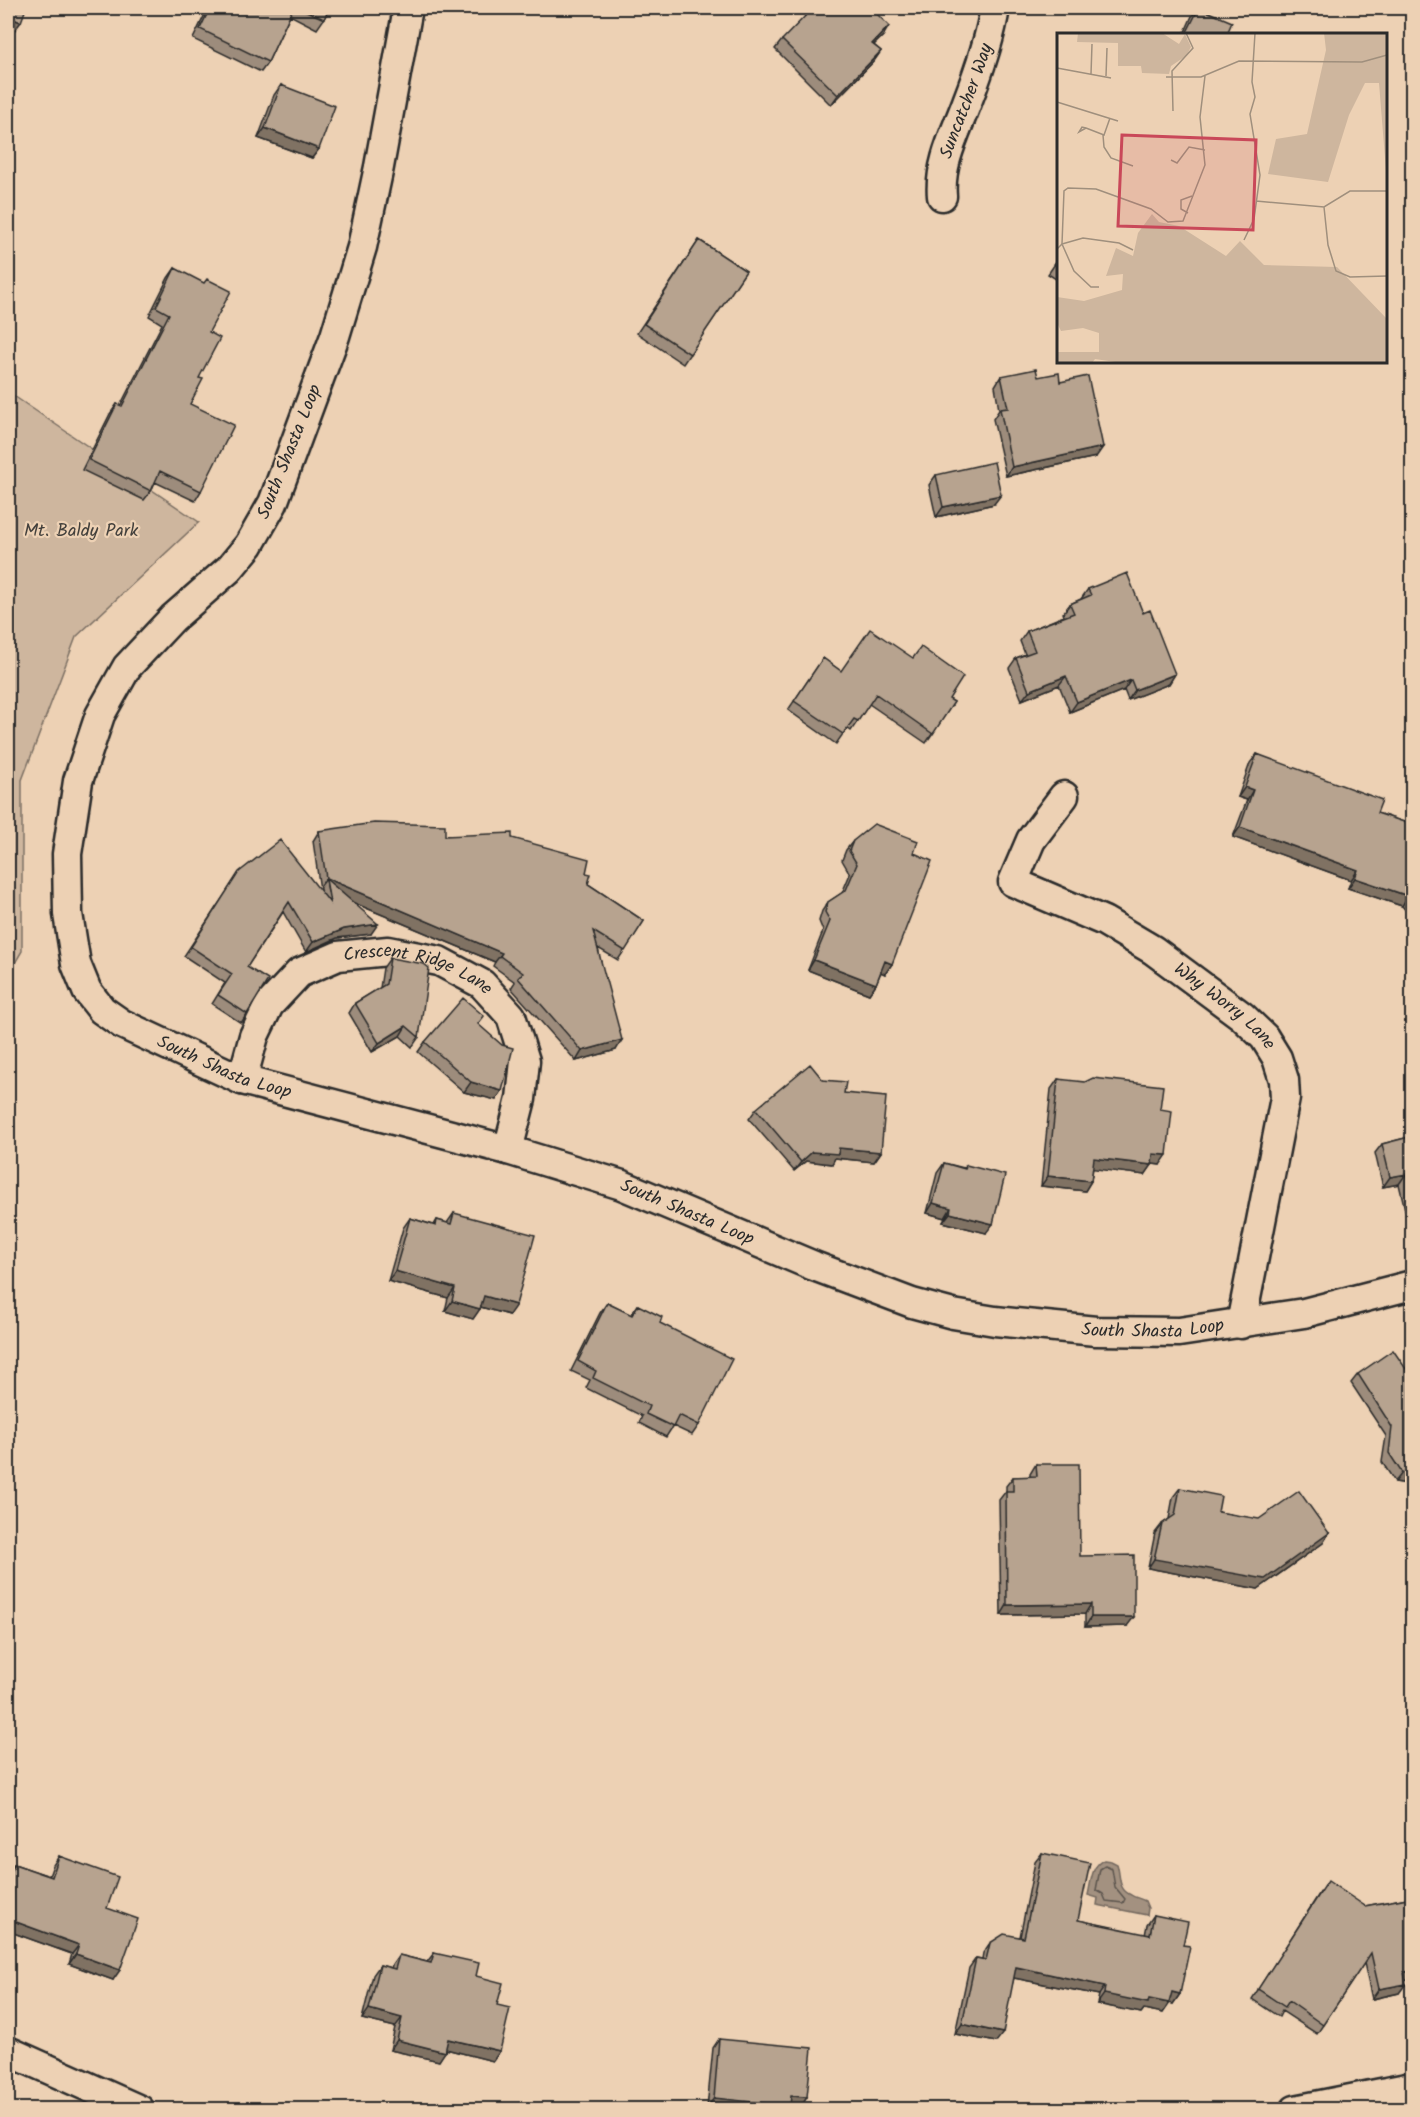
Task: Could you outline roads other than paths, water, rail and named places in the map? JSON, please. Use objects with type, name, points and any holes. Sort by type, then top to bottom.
[{"type":"street","name":"South Shasta Loop","points":[[408,8],[362,247],[335,336],[273,503],[249,545],[229,569],[173,618],[127,667],[100,715],[78,781],[68,854],[68,914],[76,964],[87,991],[102,1010],[122,1024],[242,1080],[508,1150],[622,1185],[814,1266],[912,1303],[953,1314],[995,1321],[1106,1331],[1179,1332],[1304,1313],[1413,1286]]},
{"type":"street","name":"Suncatcher Way","points":[[942,196],[941,182],[945,162],[982,63],[995,8]]},
{"type":"street","name":"Why Worry Lane","points":[[1064,796],[1031,840],[1013,882],[1104,921],[1153,950],[1242,1016],[1264,1037],[1277,1059],[1284,1080],[1285,1098],[1241,1324]]},
{"type":"street","name":"Crescent Ridge Lane","points":[[242,1080],[254,1036],[269,1005],[299,973],[339,957],[388,951],[440,961],[482,984],[511,1016],[525,1061],[521,1099],[508,1150]]},
{"type":"street","points":[[8,2051],[140,2109]]},
{"type":"street","points":[[1295,2109],[1413,2087]]},
{"type":"water","points":[[1104,1860],[1117,1864],[1123,1889],[1145,1901],[1148,1908],[1147,1915],[1097,1905],[1098,1898],[1088,1895],[1094,1870]]},
{"type":"park label","name":"Mt. Baldy Park","points":[[81,531]]}]
